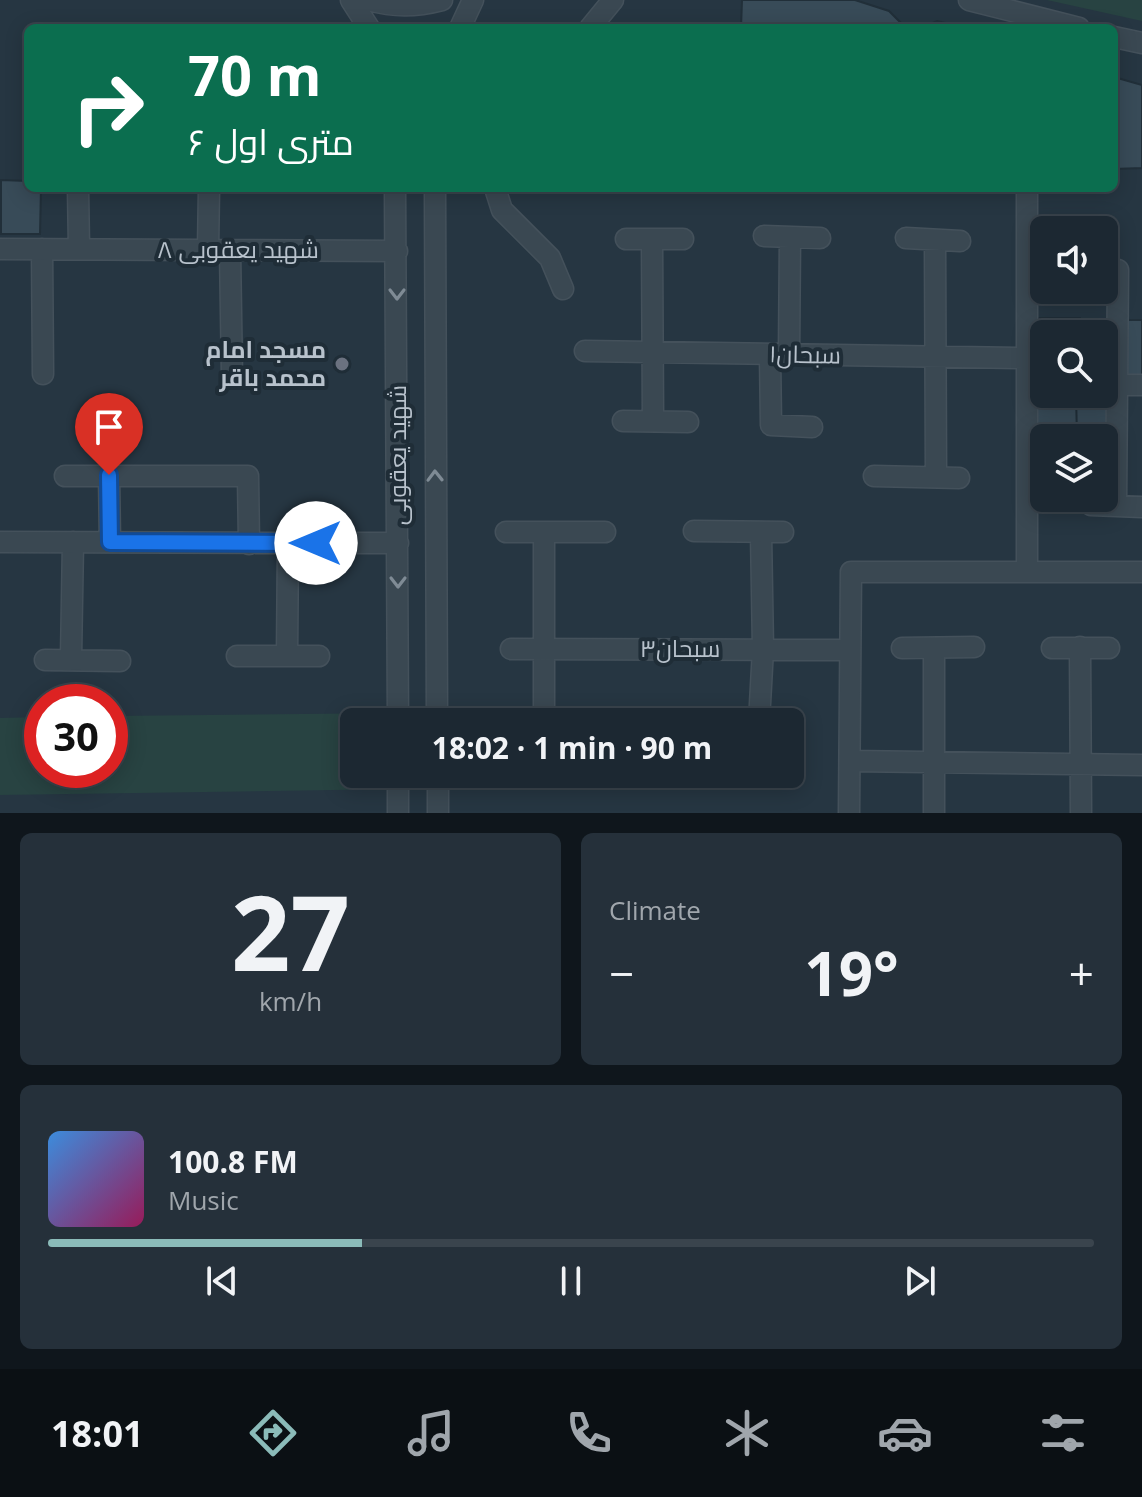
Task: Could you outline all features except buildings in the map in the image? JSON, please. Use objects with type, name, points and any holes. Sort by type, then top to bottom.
[{"type":"street","points":[[351,0],[366,24]]},
{"type":"street","points":[[368,0],[390,6],[416,6],[442,0]]},
{"type":"street","points":[[462,24],[473,0]]},
{"type":"street","points":[[593,24],[613,0]]},
{"type":"street","points":[[969,0],[1029,22]]},
{"type":"street","points":[[1118,38],[1142,43]]},
{"type":"street","points":[[78,192],[79,249]]},
{"type":"street","points":[[208,250],[209,192]]},
{"type":"street","name":"شهید یعقوبی","points":[[395,192],[398,708]]},
{"type":"street","name":"شهید یعقوبی","points":[[435,192],[437,708]]},
{"type":"street","points":[[496,192],[502,210],[550,258],[563,289]]},
{"type":"street","points":[[1027,192],[1025,358],[1030,374]]},
{"type":"street","points":[[764,236],[820,238]]},
{"type":"street","points":[[790,237],[771,425],[812,427]]},
{"type":"street","points":[[906,238],[960,241]]},
{"type":"street","points":[[626,239],[683,239]]},
{"type":"street","points":[[652,240],[653,420]]},
{"type":"street","points":[[935,240],[936,477]]},
{"type":"street","name":"شهید یعقوبی ۸","points":[[0,249],[397,251]]},
{"type":"street","points":[[42,249],[43,374]]},
{"type":"street","points":[[230,250],[232,376]]},
{"type":"street","name":"سبحان۱","points":[[585,351],[1025,358]]},
{"type":"street","points":[[1118,385],[1142,385]]},
{"type":"street","points":[[1027,572],[1033,408]]},
{"type":"street","points":[[623,421],[688,422]]},
{"type":"street","points":[[109,475],[110,542]]},
{"type":"street","points":[[65,476],[248,476],[249,544]]},
{"type":"street","points":[[874,476],[959,478]]},
{"type":"street","points":[[1118,505],[1142,507]]},
{"type":"street","points":[[694,531],[783,532]]},
{"type":"street","points":[[506,532],[605,532]]},
{"type":"street","points":[[544,532],[544,708]]},
{"type":"street","points":[[760,708],[763,649],[761,533]]},
{"type":"street","points":[[0,542],[398,543]]},
{"type":"street","points":[[71,658],[73,542]]},
{"type":"street","points":[[287,656],[288,543]]},
{"type":"street","points":[[849,813],[851,572],[1142,572]]},
{"type":"street","points":[[902,648],[974,647]]},
{"type":"street","points":[[1080,647],[1081,813]]},
{"type":"street","points":[[934,648],[934,813]]},
{"type":"street","points":[[1052,648],[1109,648]]},
{"type":"street","name":"سبحان۳","points":[[511,649],[850,650]]},
{"type":"street","points":[[237,656],[319,656]]},
{"type":"street","points":[[45,660],[120,661]]},
{"type":"street","points":[[850,761],[1142,765]]},
{"type":"street","points":[[398,788],[398,813]]},
{"type":"street","points":[[438,788],[438,813]]},
{"type":"green space","points":[[1047,0],[1142,0],[1142,21]]},
{"type":"green space","points":[[340,714],[340,788],[398,789],[0,795],[0,718],[24,717],[24,788],[128,788],[128,716]]},
{"type":"place","name":"مسجد امام محمد باقر","points":[[342,364]]},
{"type":"route","points":[[109,475],[110,542],[316,543]]}]
